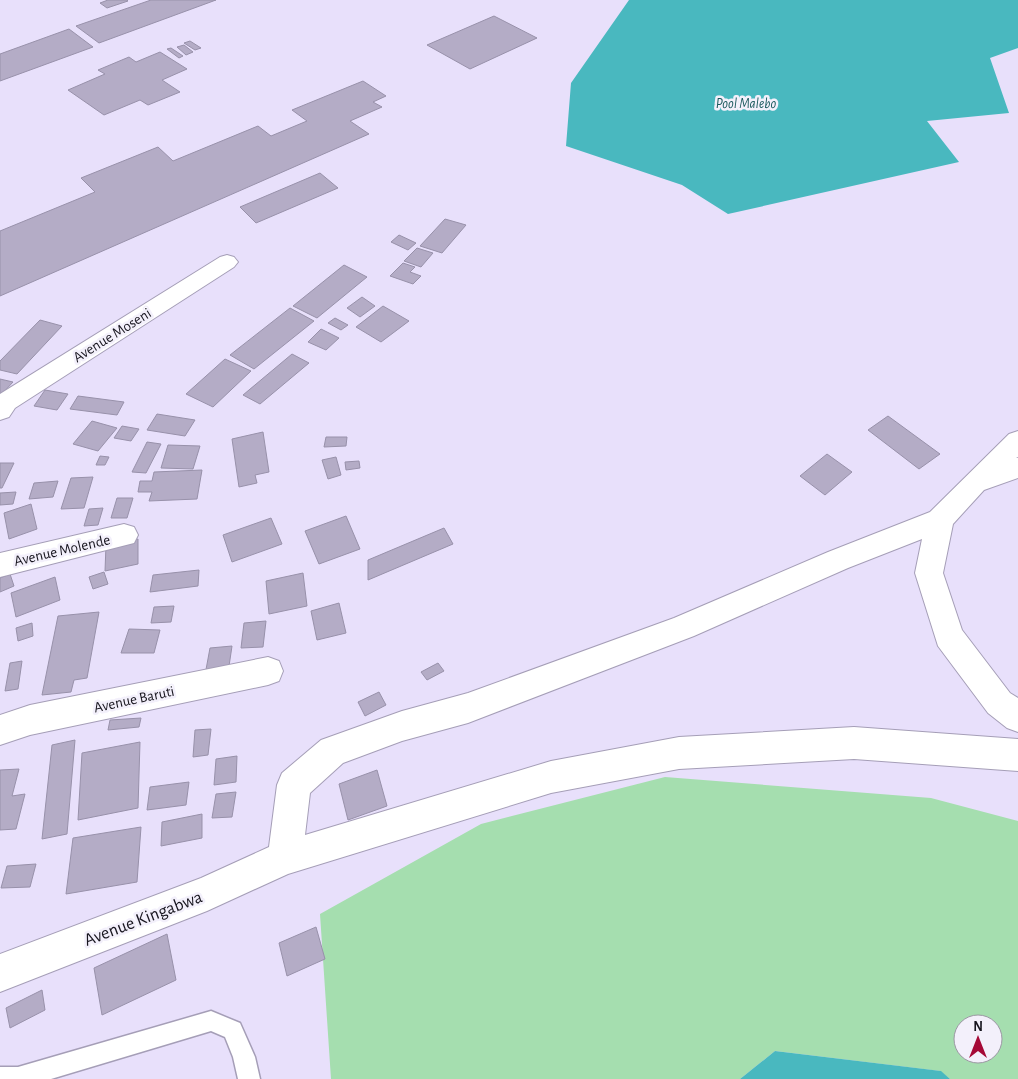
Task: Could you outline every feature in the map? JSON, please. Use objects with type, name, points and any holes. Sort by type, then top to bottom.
[{"type":"street","name":"Avenue Moseni","points":[[0,411],[6,402],[227,262]]},
{"type":"street","points":[[285,858],[294,785],[332,751],[402,726],[468,708],[684,627],[838,560],[940,520],[1018,441]]},
{"type":"street","points":[[975,483],[1018,468]]},
{"type":"street","points":[[940,520],[929,573],[949,637],[999,703],[1018,717]]},
{"type":"street","name":"Avenue Molende","points":[[0,565],[124,536]]},
{"type":"street","name":"Avenue Baruti","points":[[0,730],[30,720],[268,671]]},
{"type":"street","name":"Avenue Kingabwa","points":[[0,973],[207,893],[285,858],[551,777],[679,753],[854,743],[1018,755]]},
{"type":"lane","points":[[0,1078],[18,1078],[211,1021],[233,1030],[244,1057],[249,1079]]},
{"type":"shaded area","points":[[665,777],[931,798],[1018,821],[1018,1079],[950,1079],[940,1071],[775,1051],[740,1079],[331,1079],[320,914],[481,824]]},
{"type":"water","name":"Pool Malebo","points":[[629,0],[1018,0],[1018,48],[990,58],[1009,113],[927,121],[959,162],[728,214],[682,185],[566,146],[571,83]]},
{"type":"water","points":[[775,1051],[941,1071],[950,1079],[740,1079]]},
{"type":"building","points":[[108,0],[128,1],[107,8],[100,3]]},
{"type":"building","points":[[151,0],[216,0],[99,43],[76,26]]},
{"type":"building","points":[[494,16],[537,38],[470,69],[427,45]]},
{"type":"building","points":[[69,29],[93,47],[0,81],[0,54]]},
{"type":"building","points":[[190,41],[201,48],[195,50],[184,43]]},
{"type":"building","points":[[184,45],[193,52],[186,55],[177,47]]},
{"type":"building","points":[[171,48],[183,56],[179,58],[167,49]]},
{"type":"building","points":[[160,52],[187,69],[162,80],[180,92],[148,105],[140,100],[104,115],[68,90],[105,74],[98,70],[129,57],[136,62]]},
{"type":"building","points":[[363,81],[386,96],[373,102],[382,107],[350,121],[369,134],[0,296],[0,231],[95,192],[81,178],[158,147],[173,161],[258,126],[271,136],[307,121],[292,110]]},
{"type":"building","points":[[320,173],[338,188],[256,223],[240,207]]},
{"type":"building","points":[[445,219],[466,225],[442,253],[420,246]]},
{"type":"building","points":[[399,235],[416,243],[408,250],[391,242]]},
{"type":"building","points":[[417,248],[433,253],[421,267],[404,261]]},
{"type":"building","points":[[403,263],[415,267],[410,272],[421,276],[413,284],[390,276]]},
{"type":"building","points":[[344,265],[367,277],[317,318],[293,306]]},
{"type":"building","points":[[362,297],[375,306],[360,317],[347,308]]},
{"type":"building","points":[[383,306],[409,321],[381,342],[356,327]]},
{"type":"building","points":[[290,308],[314,321],[254,369],[230,355]]},
{"type":"building","points":[[335,318],[348,325],[341,330],[328,323]]},
{"type":"building","points":[[40,320],[62,326],[17,374],[0,370],[0,361]]},
{"type":"building","points":[[321,329],[339,338],[326,350],[308,342]]},
{"type":"building","points":[[292,354],[309,363],[260,404],[243,395]]},
{"type":"building","points":[[225,359],[251,371],[213,407],[186,394]]},
{"type":"building","points":[[0,379],[13,382],[0,396]]},
{"type":"building","points":[[45,390],[68,394],[57,410],[34,406]]},
{"type":"building","points":[[78,396],[124,402],[117,415],[70,409]]},
{"type":"building","points":[[157,414],[195,420],[185,436],[147,430]]},
{"type":"building","points":[[888,416],[940,454],[919,469],[868,430]]},
{"type":"building","points":[[92,421],[117,428],[98,451],[73,444]]},
{"type":"building","points":[[122,426],[139,429],[131,441],[114,438]]},
{"type":"building","points":[[263,432],[269,472],[255,475],[257,483],[239,487],[232,439]]},
{"type":"building","points":[[326,437],[347,437],[346,446],[324,447]]},
{"type":"building","points":[[147,442],[161,444],[146,473],[132,472]]},
{"type":"building","points":[[168,445],[200,446],[193,469],[161,468]]},
{"type":"building","points":[[827,454],[852,472],[825,495],[800,476]]},
{"type":"building","points":[[100,456],[109,457],[105,465],[96,465]]},
{"type":"building","points":[[336,457],[341,475],[328,479],[322,460]]},
{"type":"building","points":[[359,461],[360,468],[346,470],[345,462]]},
{"type":"building","points":[[0,463],[14,463],[2,488],[0,488]]},
{"type":"building","points":[[202,470],[197,499],[149,501],[152,492],[138,492],[140,481],[152,481],[154,472]]},
{"type":"building","points":[[93,477],[84,508],[61,509],[71,478]]},
{"type":"building","points":[[58,481],[53,497],[29,499],[34,483]]},
{"type":"building","points":[[16,492],[13,504],[0,505],[0,493]]},
{"type":"building","points":[[117,498],[133,498],[127,518],[111,518]]},
{"type":"building","points":[[31,504],[37,529],[9,539],[4,513]]},
{"type":"building","points":[[103,508],[98,525],[84,526],[89,509]]},
{"type":"building","points":[[346,516],[360,549],[319,564],[305,531]]},
{"type":"building","points":[[271,518],[282,544],[232,562],[223,535]]},
{"type":"building","points":[[444,528],[453,544],[368,580],[368,560]]},
{"type":"building","points":[[138,539],[138,564],[105,571],[106,545]]},
{"type":"building","points":[[199,570],[198,586],[150,592],[153,575]]},
{"type":"building","points":[[104,572],[108,584],[93,589],[89,577]]},
{"type":"building","points":[[303,573],[307,606],[269,614],[266,581]]},
{"type":"building","points":[[10,574],[14,586],[0,592],[0,578]]},
{"type":"building","points":[[55,577],[60,600],[16,617],[11,593]]},
{"type":"building","points":[[339,603],[346,633],[317,640],[311,611]]},
{"type":"building","points":[[174,606],[171,622],[151,623],[154,607]]},
{"type":"building","points":[[99,612],[87,678],[74,680],[71,692],[42,695],[58,616]]},
{"type":"building","points":[[266,621],[263,647],[241,648],[244,623]]},
{"type":"building","points":[[32,623],[33,636],[18,641],[16,628]]},
{"type":"building","points":[[129,629],[160,630],[154,653],[121,653]]},
{"type":"building","points":[[232,646],[228,673],[205,675],[210,648]]},
{"type":"building","points":[[22,661],[18,689],[5,691],[10,663]]},
{"type":"building","points":[[438,663],[444,671],[427,680],[421,672]]},
{"type":"building","points":[[379,692],[386,705],[365,716],[358,702]]},
{"type":"building","points":[[141,718],[139,727],[108,730],[110,720]]},
{"type":"building","points":[[211,729],[208,755],[193,757],[195,730]]},
{"type":"building","points":[[75,740],[67,834],[42,839],[52,745]]},
{"type":"building","points":[[140,742],[138,808],[78,820],[82,753]]},
{"type":"building","points":[[237,756],[236,782],[214,785],[216,759]]},
{"type":"building","points":[[19,769],[12,796],[25,794],[16,829],[0,830],[0,770]]},
{"type":"building","points":[[377,770],[387,806],[348,820],[339,784]]},
{"type":"building","points":[[189,782],[186,805],[147,810],[150,787]]},
{"type":"building","points":[[236,792],[232,817],[212,818],[216,794]]},
{"type":"building","points":[[202,814],[202,838],[161,846],[162,822]]},
{"type":"building","points":[[141,827],[137,882],[66,894],[73,838]]},
{"type":"building","points":[[36,864],[30,887],[1,888],[7,866]]},
{"type":"building","points":[[316,927],[325,959],[287,976],[279,943]]},
{"type":"building","points":[[167,934],[176,980],[102,1015],[94,968]]},
{"type":"building","points":[[42,990],[45,1010],[10,1028],[6,1008]]}]
